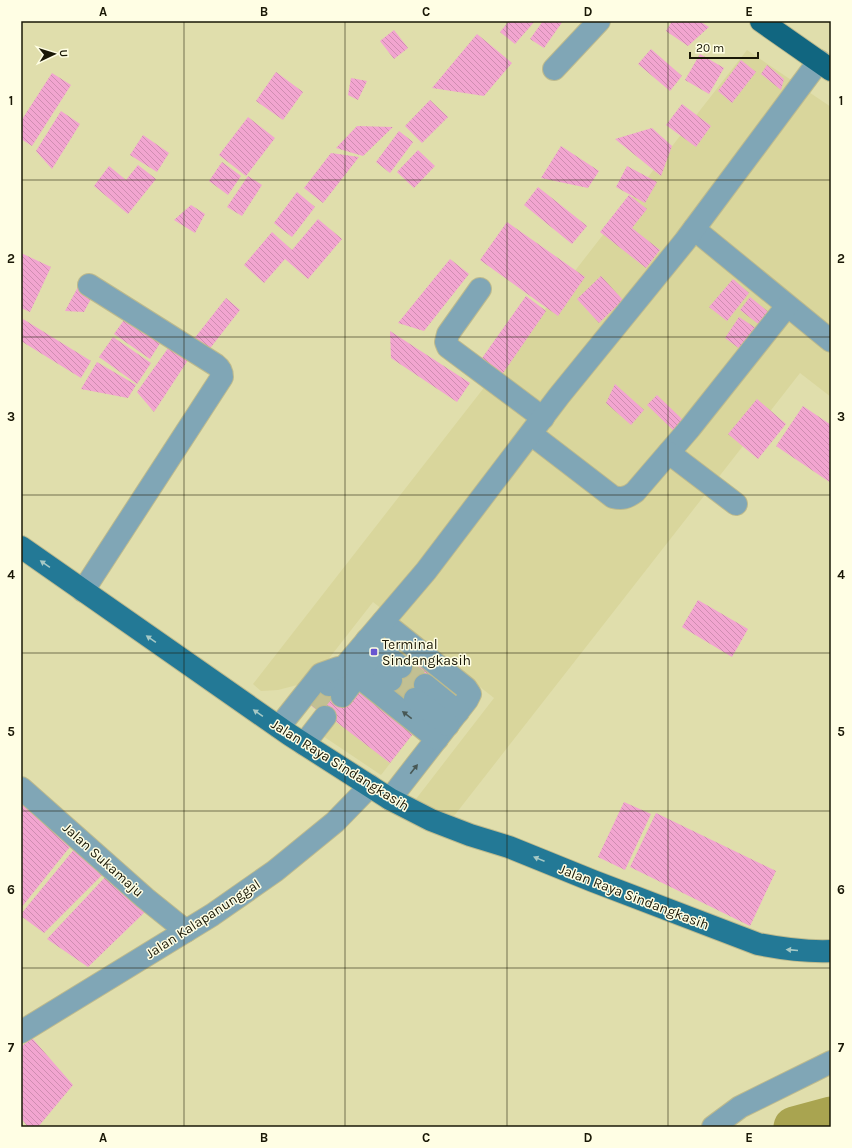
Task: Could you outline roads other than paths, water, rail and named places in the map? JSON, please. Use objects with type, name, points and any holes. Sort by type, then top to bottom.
[{"type":"highway","points":[[761,21],[825,66]]},
{"type":"main road","name":"Jalan Raya Sindangkasih","points":[[21,547],[291,735],[390,799],[444,825],[509,847],[745,940],[785,950],[806,952],[831,951]]},
{"type":"street","points":[[554,69],[598,21]]},
{"type":"street","points":[[336,690],[372,646],[426,571],[537,426],[825,66]]},
{"type":"street","points":[[694,229],[831,341]]},
{"type":"street","points":[[83,591],[222,377],[219,367],[89,285]]},
{"type":"street","points":[[480,289],[448,334],[446,342],[448,347],[614,497],[622,498],[628,497],[634,492],[669,453],[788,306]]},
{"type":"street","points":[[669,453],[736,504]]},
{"type":"street","points":[[372,646],[396,673]]},
{"type":"street","points":[[372,646],[453,718]]},
{"type":"street","points":[[372,646],[466,688],[470,694],[390,799]]},
{"type":"street","points":[[291,735],[321,674],[372,646]]},
{"type":"street","points":[[420,692],[453,718]]},
{"type":"street","points":[[291,735],[319,712]]},
{"type":"street","name":"Jalan Kalapanunggal","points":[[21,1032],[186,931],[275,871],[335,822],[370,786]]},
{"type":"street","name":"Jalan Sukamaju","points":[[21,788],[146,898],[186,931]]},
{"type":"street","points":[[713,1127],[740,1107],[831,1062]]},
{"type":"waterway","points":[[794,1127],[831,1117]]},
{"type":"tunnel","points":[[401,667],[425,685]]},
{"type":"tunnel","points":[[391,680],[415,699]]},
{"type":"tunnel","points":[[312,706],[329,685]]},
{"type":"place","name":"Terminal Sindangkasih","points":[[374,652]]}]
